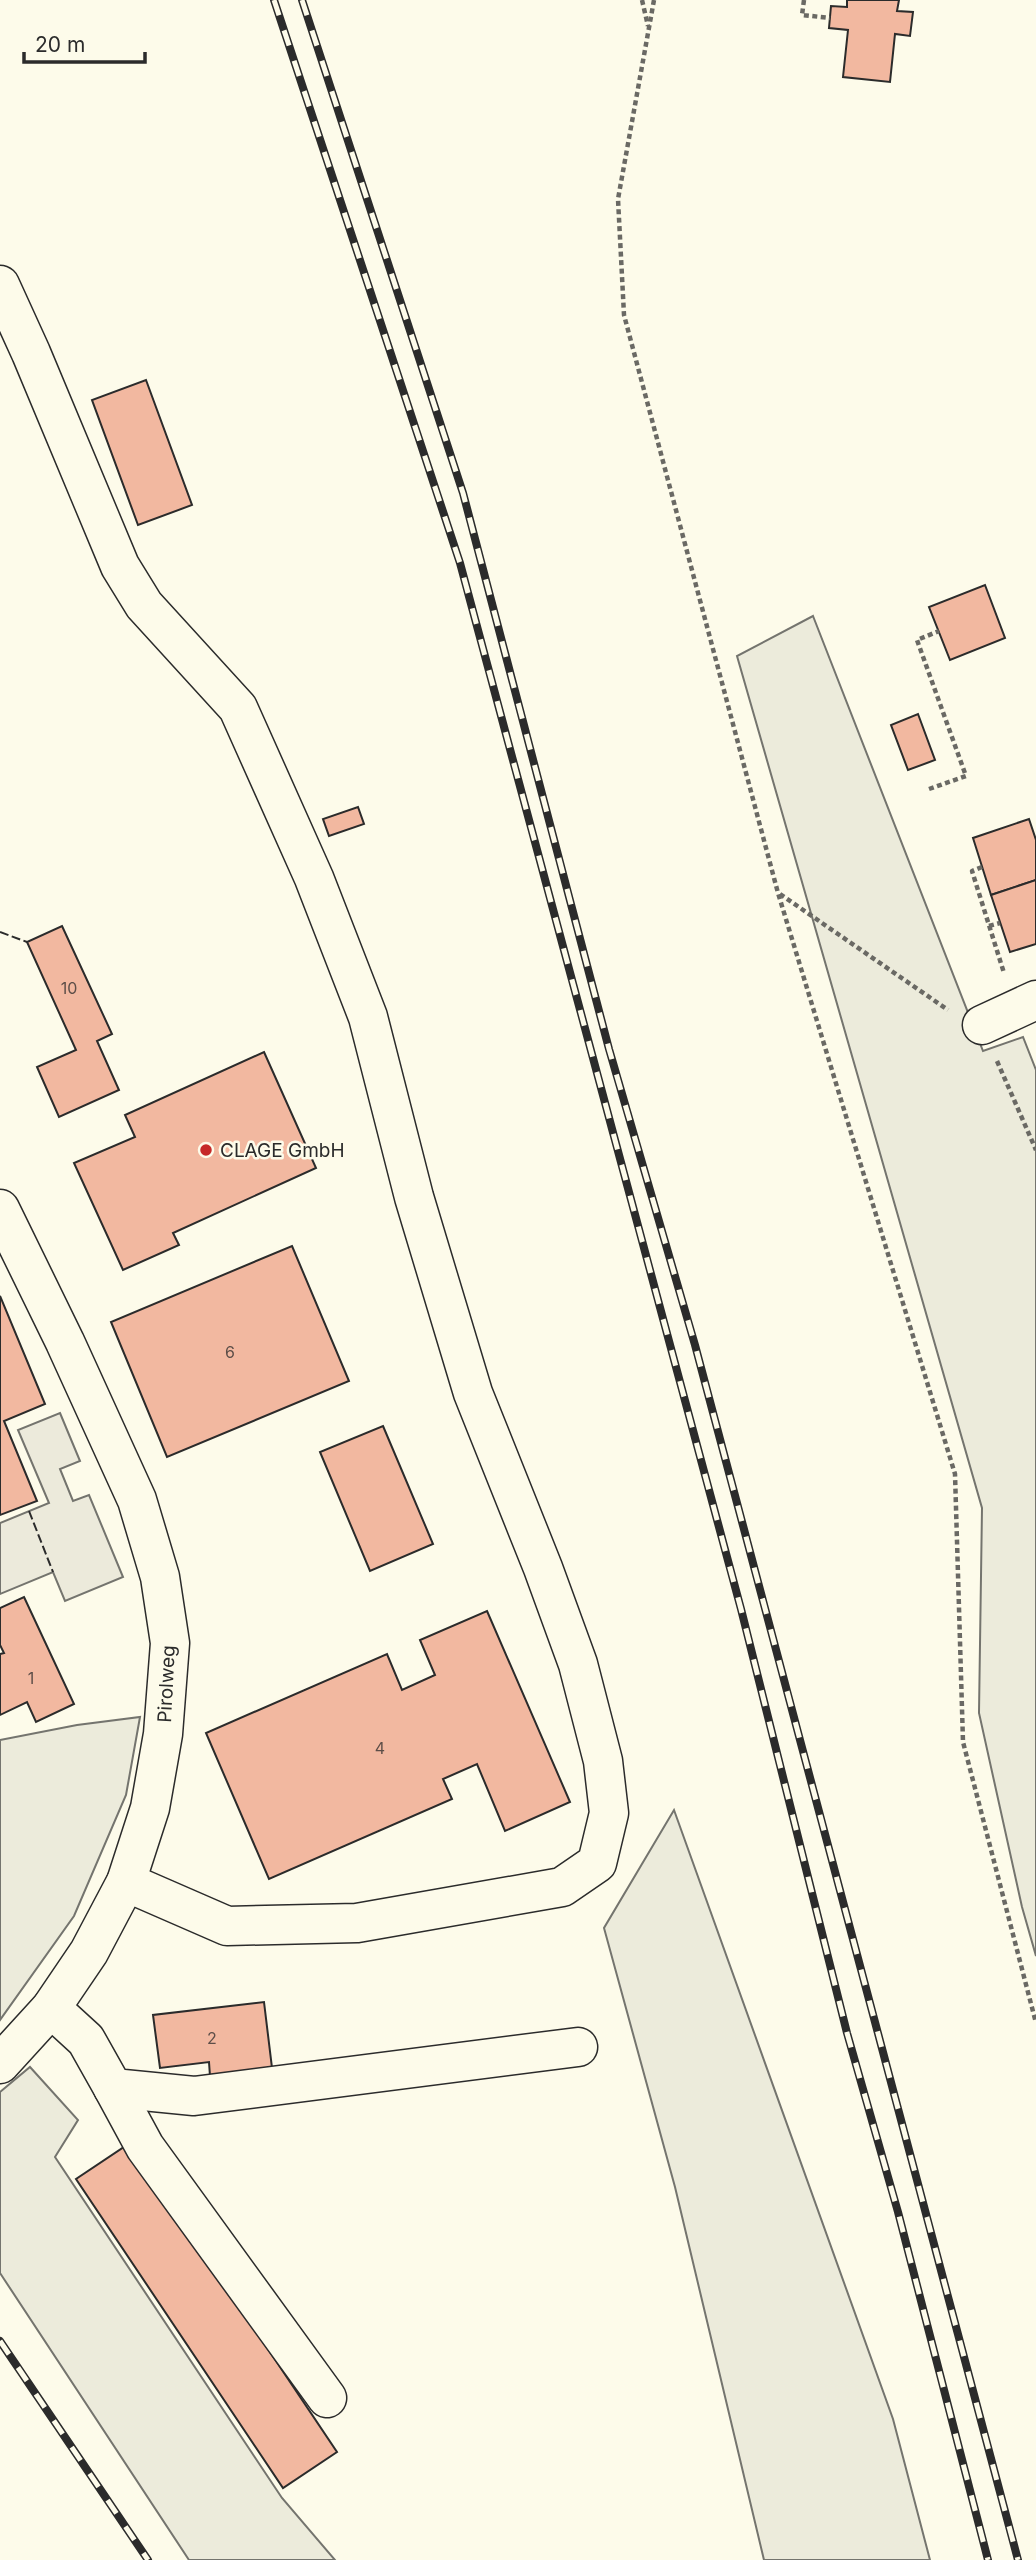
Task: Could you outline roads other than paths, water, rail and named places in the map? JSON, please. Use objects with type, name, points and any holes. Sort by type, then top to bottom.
[{"type":"street","points":[[0,285],[120,566],[144,605],[238,708],[314,878],[368,1017],[414,1197],[473,1393],[544,1568],[578,1664],[603,1760],[609,1814],[597,1863],[562,1887],[357,1923],[226,1926],[126,1882]]},
{"type":"street","name":"Pirolweg","points":[[0,1209],[65,1342],[137,1500],[160,1577],[170,1643],[163,1734],[149,1808],[126,1882],[89,1952],[51,2008],[0,2064]]},
{"type":"street","points":[[51,2008],[86,2040],[145,2147],[327,2398]]},
{"type":"street","points":[[113,2088],[194,2096],[578,2047]]},
{"type":"railway","points":[[274,0],[460,563],[741,1609],[847,2033],[898,2212],[988,2560]]},
{"type":"railway","points":[[302,0],[463,493],[609,1049],[695,1345],[1018,2560]]},
{"type":"railway","points":[[0,2341],[148,2560]]},
{"type":"place","name":"CLAGE GmbH","points":[[206,1150]]}]
